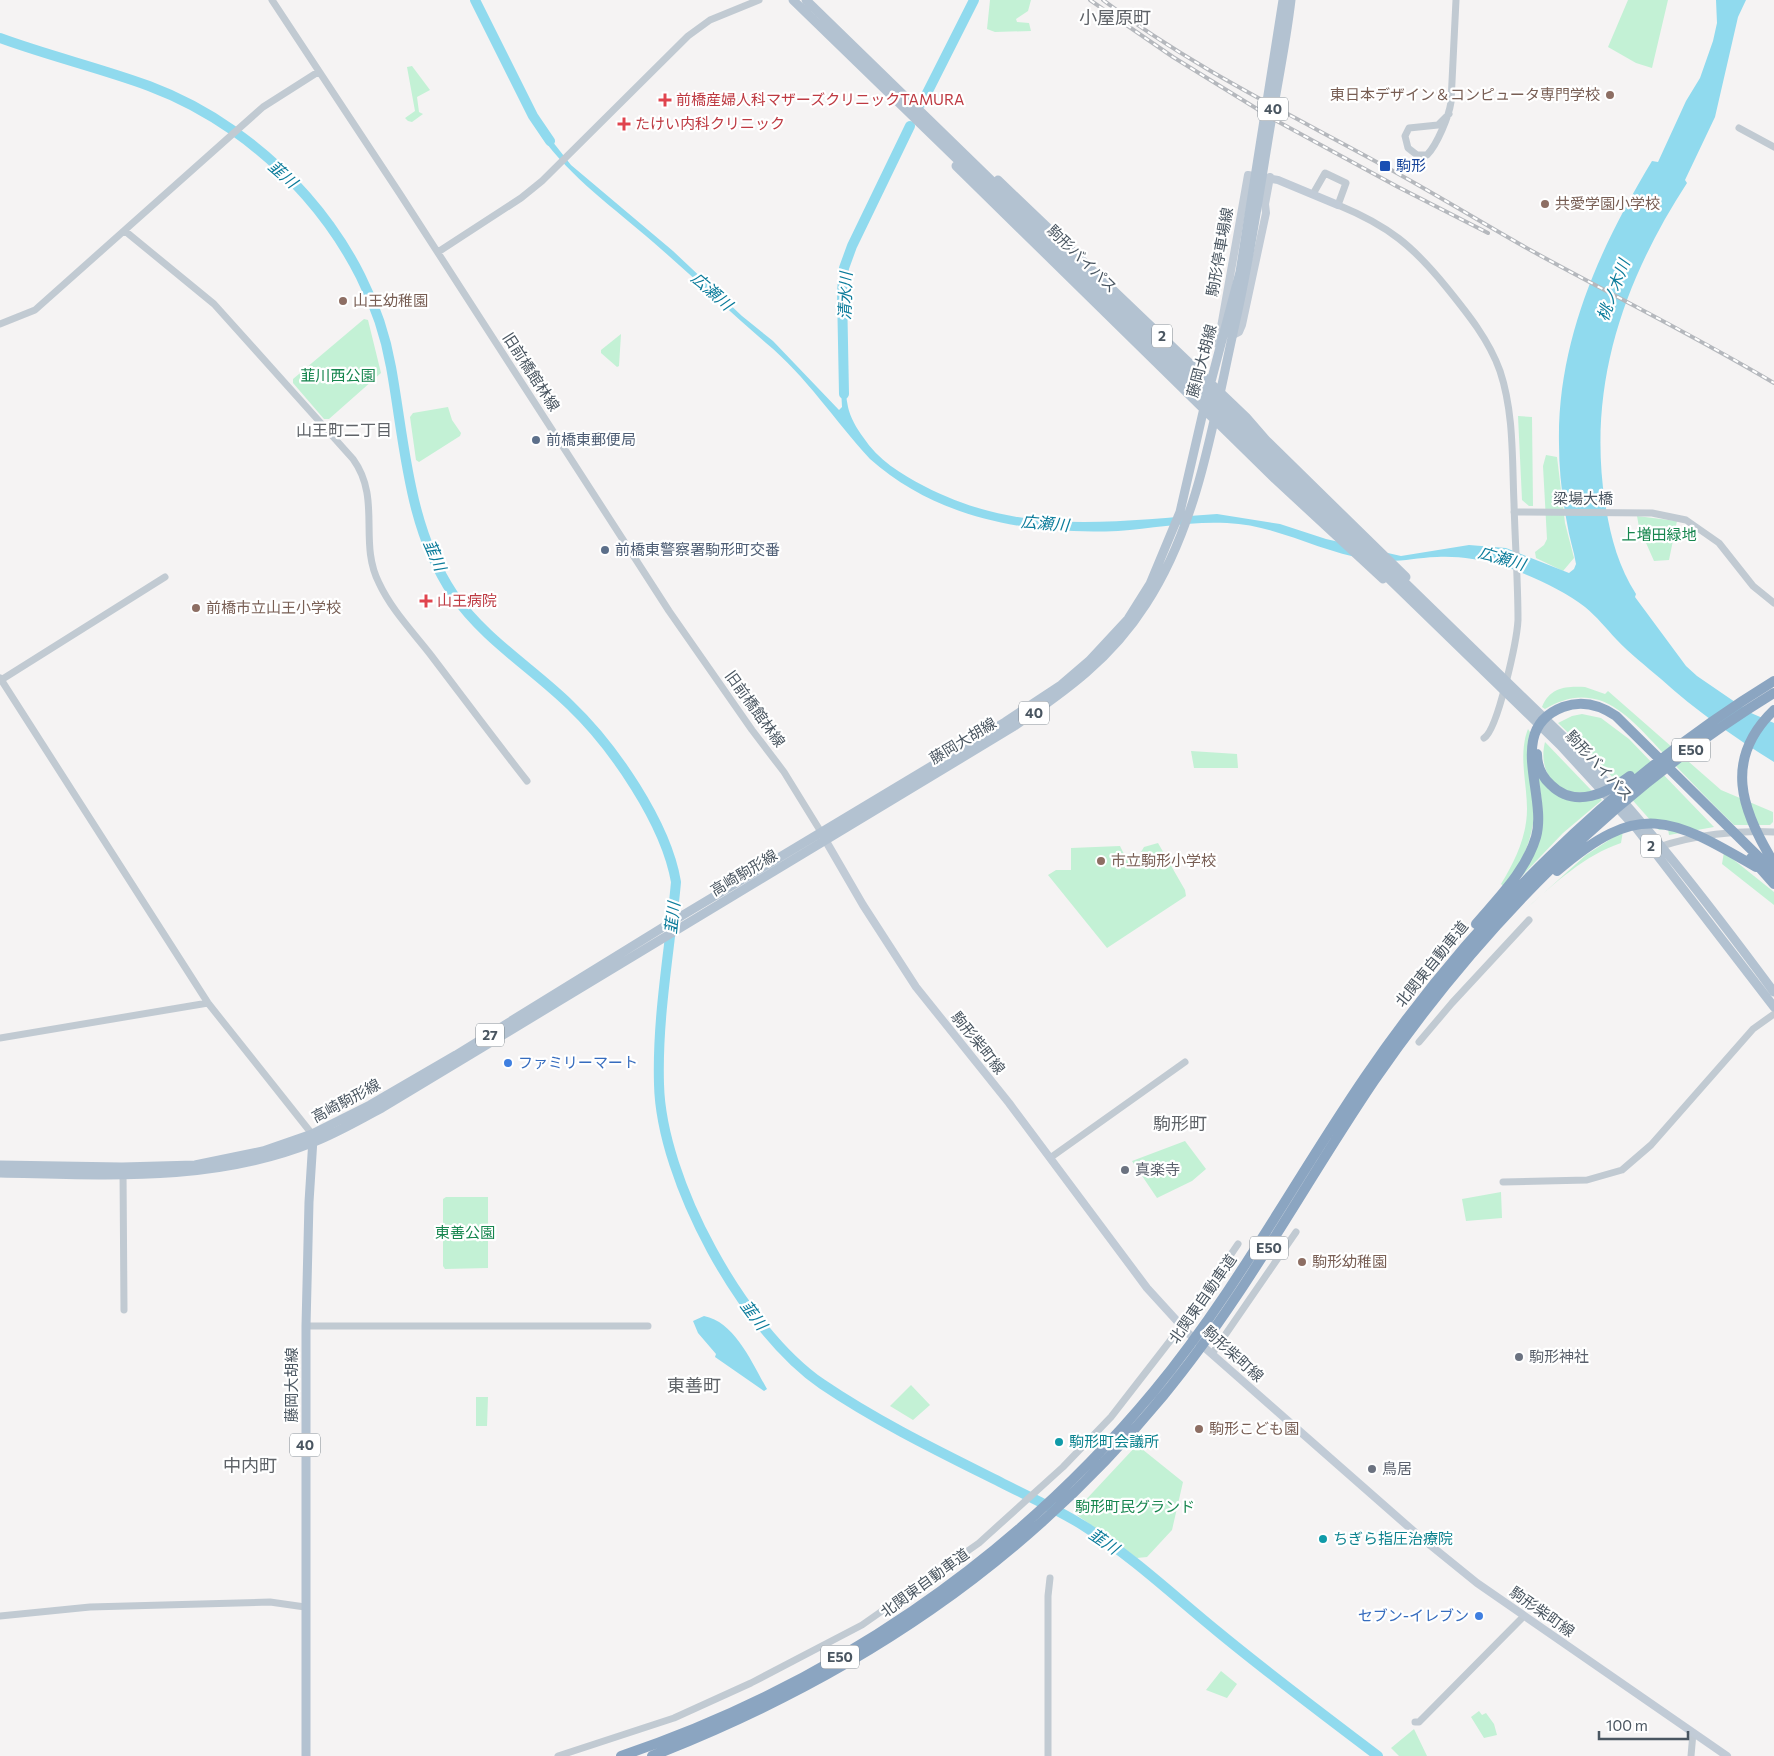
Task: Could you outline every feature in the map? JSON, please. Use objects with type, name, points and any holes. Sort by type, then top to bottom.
[{"type":"highway","name":"E50","points":[[1512,900],[1608,809],[1718,717],[1774,681]]},
{"type":"highway","name":"E50","points":[[1608,809],[1678,758],[1774,693]]},
{"type":"highway","points":[[1512,900],[1526,859],[1537,835],[1539,806],[1531,753],[1537,736],[1557,713],[1574,710],[1587,710],[1610,718],[1774,872]]},
{"type":"highway","points":[[1774,710],[1750,741],[1742,769],[1745,804],[1762,844],[1774,863]]},
{"type":"highway","points":[[1537,736],[1538,764],[1549,783],[1568,795],[1582,797],[1596,795],[1620,784],[1667,748],[1718,717]]},
{"type":"highway","points":[[1512,900],[1593,842],[1623,827],[1647,823],[1664,824],[1692,832],[1761,870]]},
{"type":"highway","points":[[1741,843],[1774,884]]},
{"type":"highway","name":"北関東自動車道","points":[[621,1756],[738,1710],[845,1654],[928,1601],[1039,1519],[1126,1438],[1193,1358],[1253,1272],[1371,1086],[1419,1018],[1470,956],[1495,935],[1512,900]]},
{"type":"highway","name":"北関東自動車道","points":[[652,1756],[742,1719],[850,1663],[937,1608],[1001,1558],[1119,1431],[1184,1353],[1244,1268],[1363,1080],[1417,1006],[1432,979],[1512,900]]},
{"type":"main road","name":"駒形バイパス","points":[[793,0],[1096,288],[1330,516],[1350,539],[1601,788],[1654,849],[1774,1008]]},
{"type":"main road","name":"駒形バイパス","points":[[806,0],[950,140],[1096,288]]},
{"type":"main road","name":"40","points":[[1252,216],[1283,0]]},
{"type":"main road","name":"40","points":[[1252,216],[1290,0]]},
{"type":"main road","name":"2","points":[[930,132],[943,152],[986,196],[1230,435],[1368,566],[1429,618]]},
{"type":"main road","name":"2","points":[[950,140],[978,160],[1038,216],[1221,393],[1364,540]]},
{"type":"main road","name":"駒形停車場線","points":[[1218,356],[1220,323],[1234,266],[1248,175],[1270,177],[1338,205]]},
{"type":"main road","points":[[1233,335],[1241,328],[1249,299],[1266,213],[1265,204],[1270,177]]},
{"type":"main road","name":"藤岡大胡線","points":[[823,836],[1005,722],[1072,677],[1101,650],[1134,610],[1150,584],[1198,486],[1215,420],[1247,273],[1252,216]]},
{"type":"main road","name":"藤岡大胡線","points":[[1184,513],[1204,408],[1240,272],[1252,216]]},
{"type":"main road","points":[[1211,437],[1219,433],[1230,435]]},
{"type":"main road","name":"駒形バイパス","points":[[1330,516],[1364,540],[1609,783],[1663,846],[1774,992]]},
{"type":"main road","name":"高崎駒形線","points":[[313,1138],[456,1055],[677,919],[823,836]]},
{"type":"main road","name":"高崎駒形線","points":[[0,1173],[220,1169],[267,1158],[382,1108],[676,930],[823,836]]},
{"type":"main road","name":"駒形柴町線","points":[[823,836],[863,905],[916,987],[1009,1103],[1147,1288],[1183,1325],[1212,1354],[1419,1536],[1476,1583],[1727,1756]]},
{"type":"main road","name":"藤岡大胡線","points":[[306,1756],[306,1326],[309,1202],[313,1138]]},
{"type":"main road","name":"高崎駒形線","points":[[0,1165],[123,1172]]},
{"type":"street","name":"旧前橋館林線","points":[[272,0],[438,252],[669,611],[752,730],[784,772],[823,836]]},
{"type":"street","points":[[438,252],[521,198],[560,164],[688,36],[710,20],[759,0]]},
{"type":"street","points":[[1449,114],[1440,124],[1409,128],[1406,133],[1405,142],[1410,150],[1420,156],[1430,153],[1447,122],[1449,114],[1456,0]]},
{"type":"street","points":[[0,324],[35,310],[263,106],[318,72]]},
{"type":"street","points":[[1740,128],[1774,147]]},
{"type":"street","points":[[1313,194],[1323,174],[1328,173],[1346,183],[1338,205],[1377,222],[1404,241],[1431,267],[1484,338],[1500,372],[1508,407],[1516,541],[1516,640],[1506,682],[1489,735],[1484,738]]},
{"type":"street","points":[[124,230],[214,304],[360,467],[369,492],[370,554],[378,582],[409,628],[527,781]]},
{"type":"street","name":"梁場大橋","points":[[1514,512],[1666,515],[1698,526],[1719,543],[1753,586],[1774,603]]},
{"type":"street","points":[[165,577],[1,679],[208,1003],[313,1138]]},
{"type":"street","points":[[1654,849],[1714,836],[1774,832]]},
{"type":"street","points":[[1419,1042],[1452,1002],[1529,920]]},
{"type":"street","points":[[0,1038],[208,1003]]},
{"type":"street","points":[[1503,1182],[1587,1180],[1622,1170],[1651,1145],[1753,1029],[1774,1014]]},
{"type":"street","points":[[1050,1158],[1185,1062]]},
{"type":"street","points":[[123,1172],[124,1310]]},
{"type":"street","points":[[1212,1354],[1296,1232]]},
{"type":"street","points":[[558,1756],[674,1718],[751,1683],[862,1625],[980,1542],[1037,1491],[1111,1417],[1183,1325],[1238,1244]]},
{"type":"street","points":[[306,1326],[648,1326]]},
{"type":"street","points":[[1048,1756],[1048,1596],[1050,1578]]},
{"type":"street","points":[[0,1616],[90,1608],[270,1602],[306,1607]]},
{"type":"street","points":[[1415,1722],[1419,1722],[1523,1617]]},
{"type":"street","points":[[1691,1756],[1693,1733]]},
{"type":"green space","points":[[990,0],[1031,0],[1028,11],[1016,19],[1017,22],[1029,23],[1031,31],[995,32],[987,29]]},
{"type":"green space","points":[[1628,0],[1668,0],[1652,68],[1636,63],[1608,47]]},
{"type":"green space","points":[[412,66],[430,90],[417,97],[419,112],[423,114],[412,122],[405,118],[415,111],[407,67]]},
{"type":"green space","name":"韮川西公園","points":[[364,319],[368,320],[381,373],[329,419],[324,419],[293,383],[293,379]]},
{"type":"green space","points":[[621,334],[619,366],[617,367],[601,353],[601,350]]},
{"type":"green space","points":[[448,407],[452,420],[461,433],[460,436],[419,462],[416,460],[410,417],[413,413]]},
{"type":"green space","points":[[1518,416],[1532,417],[1533,506],[1529,506],[1522,500]]},
{"type":"green space","points":[[1546,455],[1557,457],[1565,523],[1574,558],[1563,571],[1536,558],[1535,552],[1544,545],[1547,539],[1543,466]]},
{"type":"green space","name":"上増田緑地","points":[[1637,516],[1677,521],[1669,560],[1654,561],[1639,527]]},
{"type":"green space","points":[[1585,687],[1605,694],[1608,691],[1721,790],[1773,812],[1773,822],[1770,825],[1734,825],[1634,723],[1608,704],[1585,697],[1564,700],[1545,709],[1542,707],[1549,695],[1559,689]]},
{"type":"green space","points":[[1582,714],[1601,718],[1629,739],[1714,827],[1669,835],[1668,829],[1659,830],[1598,761],[1558,723],[1572,716]]},
{"type":"green space","points":[[1528,729],[1530,732],[1528,740],[1529,770],[1534,806],[1532,831],[1524,854],[1503,886],[1501,884],[1515,857],[1525,829],[1527,809],[1523,758]]},
{"type":"green space","points":[[1545,742],[1592,791],[1580,793],[1570,791],[1553,782],[1544,764]]},
{"type":"green space","points":[[1191,751],[1237,754],[1238,768],[1194,768]]},
{"type":"green space","points":[[1537,773],[1549,788],[1599,797],[1602,800],[1563,833],[1521,877],[1534,849],[1541,827],[1542,804]]},
{"type":"green space","points":[[1623,831],[1621,843],[1583,862],[1527,908],[1586,855]]},
{"type":"green space","points":[[1158,843],[1185,890],[1186,896],[1107,948],[1048,875],[1056,870],[1071,870],[1071,848],[1120,846],[1125,856],[1138,857],[1144,847]]},
{"type":"green space","points":[[1724,852],[1774,892],[1774,905],[1722,864]]},
{"type":"green space","points":[[1185,1141],[1206,1169],[1192,1181],[1157,1198],[1132,1161]]},
{"type":"green space","points":[[1501,1192],[1502,1218],[1466,1221],[1462,1199]]},
{"type":"green space","name":"東善公園","points":[[446,1197],[488,1197],[488,1268],[445,1269],[443,1266],[443,1199]]},
{"type":"green space","points":[[911,1385],[930,1405],[913,1420],[890,1406]]},
{"type":"green space","points":[[476,1397],[488,1397],[487,1426],[476,1426]]},
{"type":"green space","name":"駒形町民グランド","points":[[1137,1445],[1183,1482],[1172,1530],[1147,1557],[1137,1558],[1077,1515],[1080,1506]]},
{"type":"green space","points":[[1221,1671],[1237,1684],[1227,1698],[1206,1690]]},
{"type":"green space","points":[[1479,1711],[1482,1715],[1486,1713],[1494,1724],[1497,1735],[1484,1738],[1471,1717]]},
{"type":"green space","points":[[1414,1729],[1427,1756],[1399,1756],[1391,1748]]},
{"type":"water","name":"桃ノ木川","points":[[1716,0],[1746,0],[1738,17],[1715,117],[1685,180],[1687,183],[1645,257],[1616,335],[1606,375],[1601,416],[1601,459],[1609,526],[1624,572],[1636,594],[1635,597],[1686,666],[1697,676],[1751,713],[1774,723],[1774,762],[1701,713],[1627,650],[1585,607],[1567,594],[1500,565],[1453,557],[1395,561],[1367,559],[1332,551],[1263,528],[1227,523],[1186,524],[1118,531],[1052,530],[986,519],[955,509],[925,496],[896,479],[870,459],[781,356],[566,166],[541,136],[540,131],[545,132],[571,165],[673,251],[742,316],[773,341],[839,410],[842,407],[841,388],[844,381],[850,415],[861,434],[876,453],[915,481],[960,502],[996,513],[1068,522],[1104,522],[1217,514],[1280,524],[1326,539],[1401,556],[1469,545],[1506,548],[1569,573],[1576,564],[1564,503],[1560,474],[1559,444],[1560,406],[1565,368],[1574,332],[1585,296],[1615,227],[1652,161],[1658,162],[1686,101],[1700,78],[1717,23]]},
{"type":"water","points":[[704,1316],[725,1326],[734,1335],[749,1356],[767,1389],[764,1391],[715,1357],[716,1354],[698,1333],[693,1321]]},
{"type":"waterway","name":"広瀬川","points":[[475,0],[533,116],[550,141]]},
{"type":"waterway","name":"清水川","points":[[922,103],[974,0]]},
{"type":"waterway","name":"韮川","points":[[0,38],[149,86],[192,106],[233,131],[272,161],[306,196],[336,234],[360,276],[379,321],[391,367],[410,484],[426,541],[438,568],[453,594],[479,625],[570,705],[603,742],[620,763],[635,787],[661,835],[676,882],[660,1033],[659,1084],[663,1122],[674,1164],[691,1207],[712,1250],[736,1291],[763,1328],[792,1360],[843,1398],[909,1436],[1066,1515],[1087,1528],[1137,1565],[1257,1663],[1378,1756]]},
{"type":"waterway","name":"清水川","points":[[844,394],[842,292],[844,268],[852,246],[910,126]]},
{"type":"railway","points":[[1090,0],[1173,57],[1275,120],[1398,187],[1488,233]]},
{"type":"railway","points":[[1103,0],[1170,46],[1240,88],[1403,176],[1532,251],[1684,332],[1774,383]]},
{"type":"place","name":"東日本デザイン＆コンピュータ専門学校","points":[[1610,95]]},
{"type":"place","name":"前橋産婦人科マザーズクリニックTAMURA","points":[[665,100]]},
{"type":"place","name":"たけい内科クリニック","points":[[624,124]]},
{"type":"place","name":"駒形","points":[[1385,166]]},
{"type":"place","name":"共愛学園小学校","points":[[1545,204]]},
{"type":"place","name":"山王幼稚園","points":[[343,301]]},
{"type":"place","name":"前橋東郵便局","points":[[536,440]]},
{"type":"place","name":"前橋東警察署駒形町交番","points":[[605,550]]},
{"type":"place","name":"山王病院","points":[[426,601]]},
{"type":"place","name":"前橋市立山王小学校","points":[[196,608]]},
{"type":"place","name":"市立駒形小学校","points":[[1101,861]]},
{"type":"place","name":"ファミリーマート","points":[[508,1063]]},
{"type":"place","name":"真楽寺","points":[[1125,1170]]},
{"type":"place","name":"駒形幼稚園","points":[[1302,1262]]},
{"type":"place","name":"駒形神社","points":[[1519,1357]]},
{"type":"place","name":"駒形こども園","points":[[1199,1429]]},
{"type":"place","name":"駒形町会議所","points":[[1059,1442]]},
{"type":"place","name":"鳥居","points":[[1372,1469]]},
{"type":"place","name":"ちぎら指圧治療院","points":[[1323,1539]]},
{"type":"place","name":"セブン-イレブン","points":[[1479,1616]]},
{"type":"district","name":"小屋原町","points":[[1115,18]]},
{"type":"district","name":"山王町二丁目","points":[[344,430]]},
{"type":"district","name":"駒形町","points":[[1180,1124]]},
{"type":"district","name":"東善町","points":[[694,1386]]},
{"type":"district","name":"中内町","points":[[250,1466]]}]
